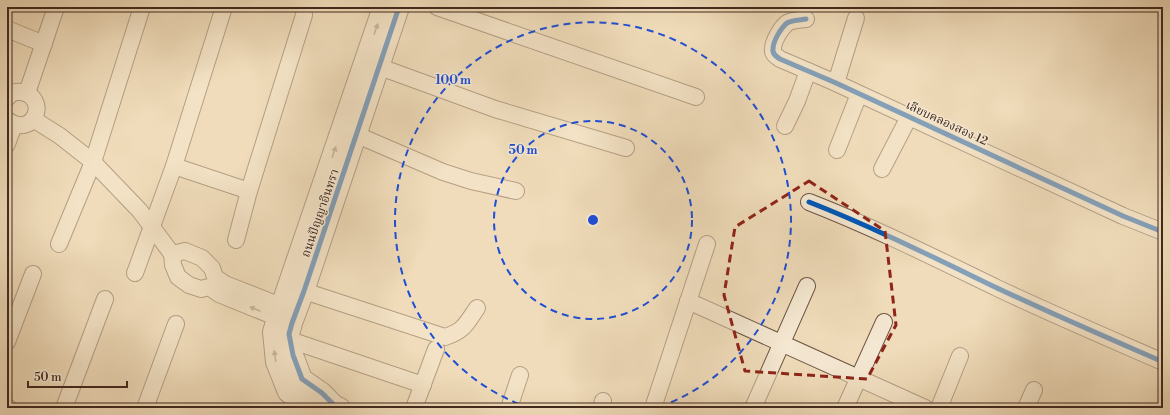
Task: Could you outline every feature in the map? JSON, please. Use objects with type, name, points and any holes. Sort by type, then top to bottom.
[{"type":"street","points":[[27,93],[56,7]]},
{"type":"street","points":[[59,244],[93,162],[142,7]]},
{"type":"street","points":[[135,273],[174,166],[224,7]]},
{"type":"street","name":"ถนนปัญญาอินทรา","points":[[310,408],[288,392],[276,362],[274,332],[287,320],[304,290],[357,135],[384,7]]},
{"type":"street","name":"ถนนปัญญาอินทรา","points":[[287,320],[372,64],[399,7]]},
{"type":"street","points":[[437,7],[696,97]]},
{"type":"street","points":[[236,240],[249,191],[304,14]]},
{"type":"street","points":[[836,83],[856,18]]},
{"type":"street","name":"เลียบคลองสอง 12","points":[[806,20],[788,23],[783,28],[775,40],[772,50],[774,55],[1123,216],[1163,232]]},
{"type":"street","points":[[7,29],[44,44]]},
{"type":"street","points":[[372,64],[495,109],[626,148]]},
{"type":"street","points":[[785,126],[797,101],[808,71]]},
{"type":"street","points":[[7,98],[10,94],[18,91],[27,93],[34,100],[37,110],[33,119],[25,125],[11,123],[7,144]]},
{"type":"street","points":[[837,150],[858,94]]},
{"type":"street","points":[[882,169],[909,117]]},
{"type":"street","points":[[33,119],[60,136],[93,162],[118,188],[152,226],[172,254],[173,265],[178,277],[188,285],[201,289],[212,282]]},
{"type":"street","points":[[357,135],[443,172],[471,181],[516,192]]},
{"type":"street","points":[[174,166],[249,191]]},
{"type":"street","points":[[809,202],[849,218],[998,288],[1163,362]]},
{"type":"street","points":[[653,408],[707,244]]},
{"type":"street","points":[[172,254],[185,251],[202,258],[212,268],[212,282],[219,294],[287,320],[423,385]]},
{"type":"street","points":[[7,342],[33,274]]},
{"type":"street","points":[[753,408],[807,286]]},
{"type":"street","points":[[304,290],[445,337],[457,333],[466,325],[477,308]]},
{"type":"street","points":[[64,408],[105,299]]},
{"type":"street","points":[[688,301],[925,408]]},
{"type":"street","points":[[287,320],[292,355],[302,379],[322,393],[335,406],[340,408]]},
{"type":"street","points":[[845,408],[884,322]]},
{"type":"street","points":[[145,408],[176,324]]},
{"type":"street","points":[[414,408],[436,349]]},
{"type":"street","points":[[939,408],[960,356]]},
{"type":"street","points":[[509,408],[520,375]]},
{"type":"street","points":[[1026,408],[1034,390]]},
{"type":"highlighted area","points":[[809,181],[885,231],[896,325],[867,379],[745,371],[724,295],[735,227]]},
{"type":"cycle path","points":[[340,408],[335,406],[322,393],[302,379],[293,355],[289,334],[399,7]]},
{"type":"cycle path","points":[[806,19],[789,22],[780,31],[773,46],[773,52],[780,59],[836,83],[1123,216],[1163,232]]},
{"type":"cycle path","points":[[809,202],[880,232],[1018,298],[1163,362]]}]
